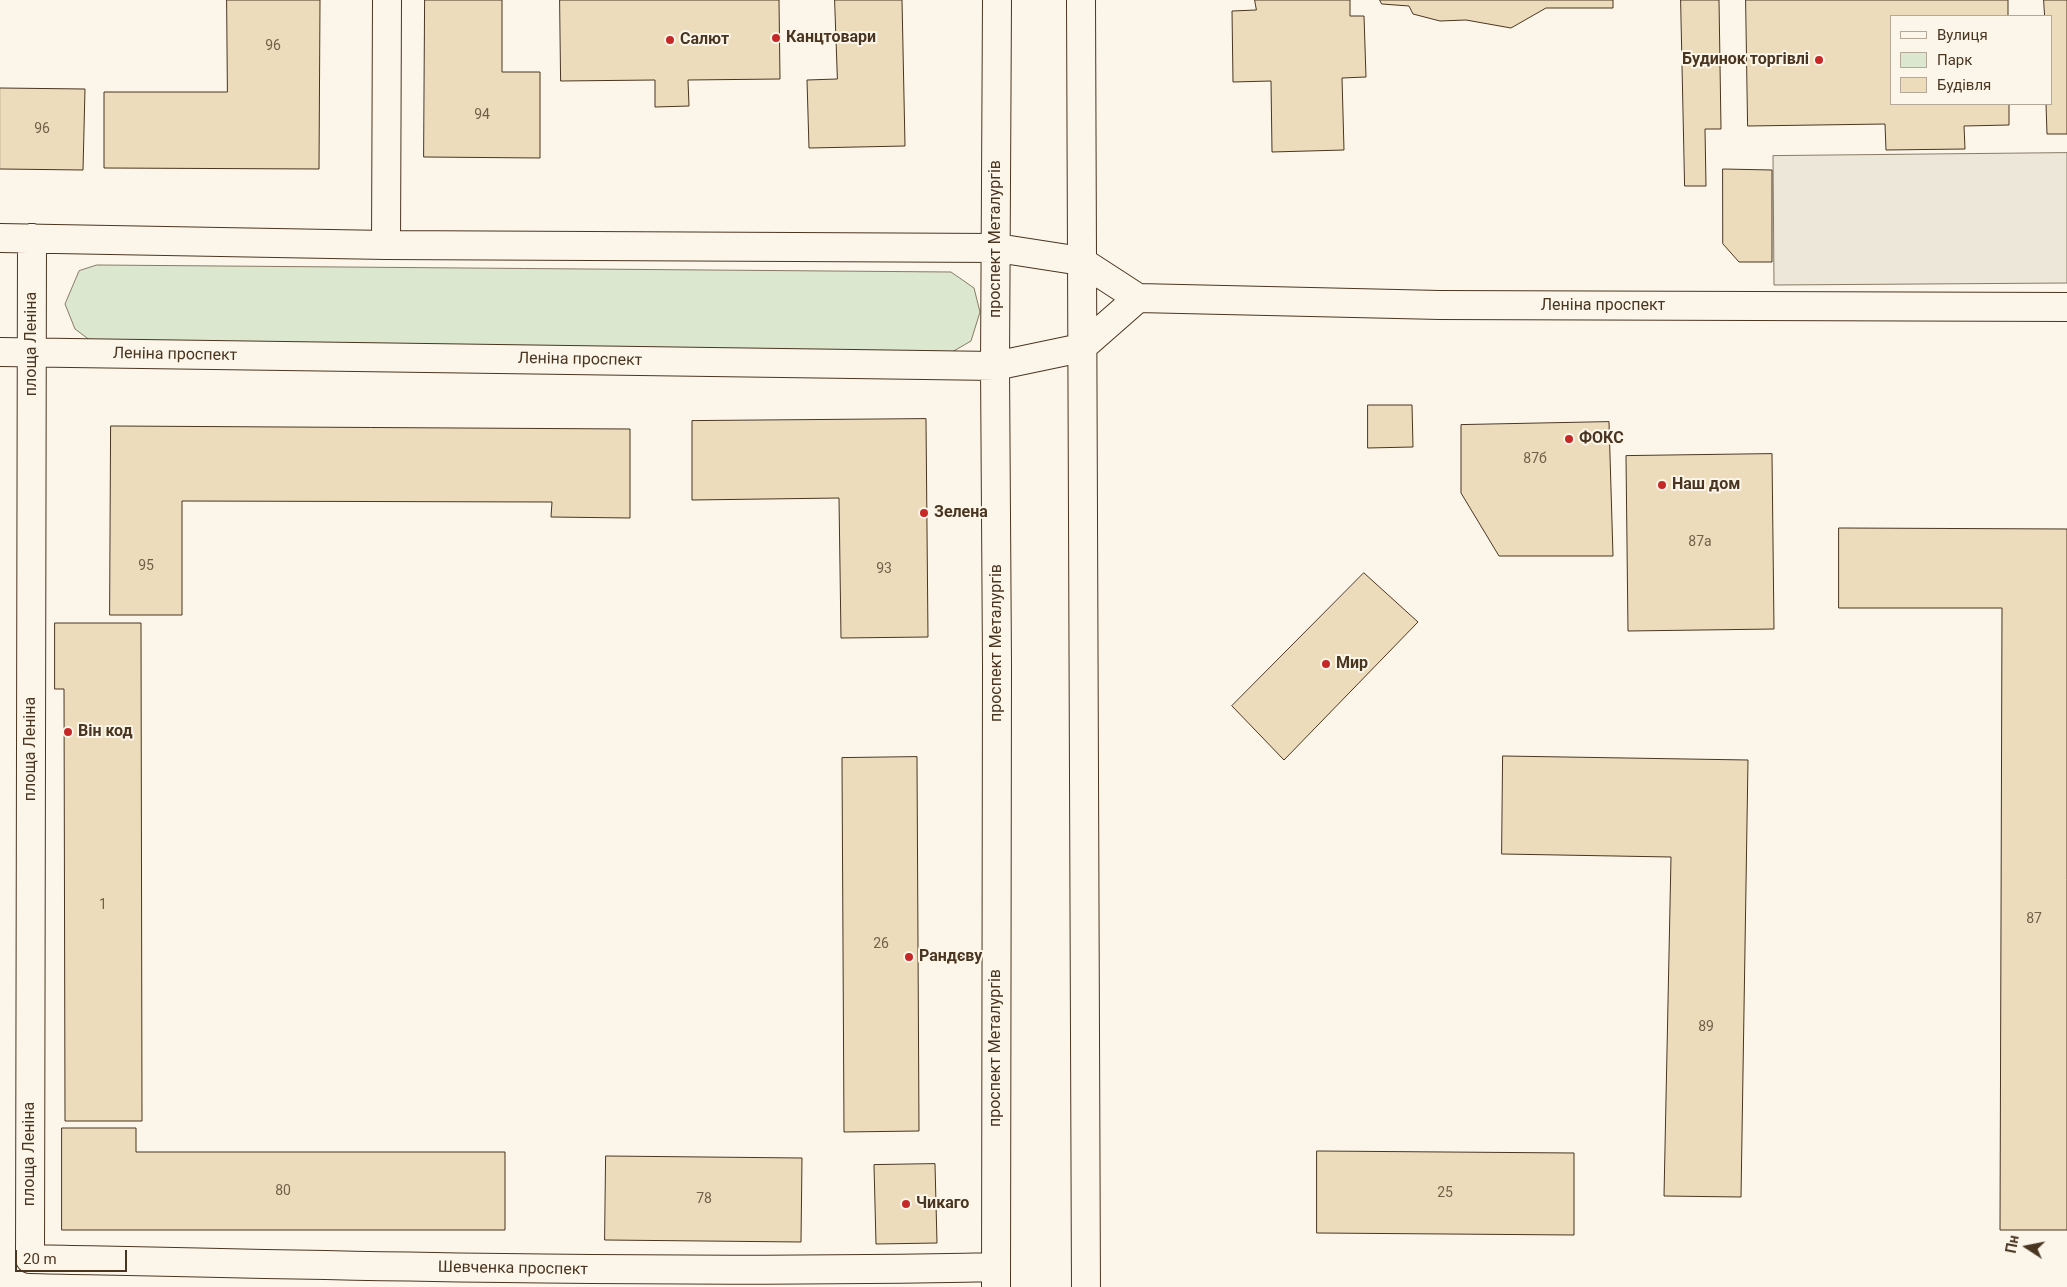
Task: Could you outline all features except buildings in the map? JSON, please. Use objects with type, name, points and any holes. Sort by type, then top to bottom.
[{"type":"street","points":[[386,245],[387,0]]},
{"type":"street","name":"проспект Металургів","points":[[996,1277],[997,655],[995,366],[997,0]]},
{"type":"street","points":[[1081,0],[1086,1287]]},
{"type":"street","points":[[0,238],[386,245],[997,248],[1081,260],[1138,298]]},
{"type":"street","name":"площа Леніна","points":[[30,1259],[32,238]]},
{"type":"street","name":"Леніна проспект","points":[[0,352],[995,366],[1081,348],[1138,298],[1440,305],[2067,308]]},
{"type":"street","name":"Шевченка проспект","points":[[30,1259],[530,1270],[823,1271],[996,1277]]},
{"type":"green space","points":[[97,265],[951,272],[974,288],[980,312],[971,341],[952,352],[91,341],[75,329],[65,304],[79,271]]},
{"type":"shaded area","points":[[2067,153],[2067,283],[1774,285],[1773,156]]},
{"type":"place","name":"Канцтовари","points":[[776,38]]},
{"type":"place","name":"Салют","points":[[670,40]]},
{"type":"place","name":"Будинок торгівлі","points":[[1819,60]]},
{"type":"place","name":"ФОКС","points":[[1569,439]]},
{"type":"place","name":"Наш дом","points":[[1662,485]]},
{"type":"place","name":"Зелена","points":[[924,513]]},
{"type":"place","name":"Мир","points":[[1326,664]]},
{"type":"place","name":"Він код","points":[[68,732]]},
{"type":"place","name":"Рандєву","points":[[909,957]]},
{"type":"place","name":"Чикаго","points":[[906,1204]]}]
